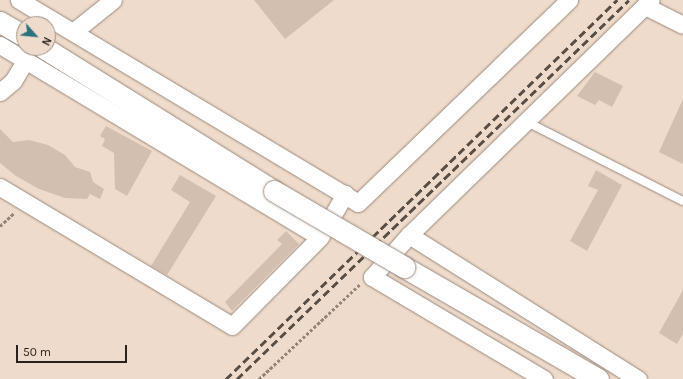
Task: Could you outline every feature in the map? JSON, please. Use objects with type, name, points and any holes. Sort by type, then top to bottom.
[{"type":"street","points":[[19,0],[358,203],[569,0]]},
{"type":"street","points":[[73,32],[114,0]]},
{"type":"street","points":[[544,379],[372,277],[409,234],[648,3],[683,25]]},
{"type":"street","points":[[0,22],[16,31]]},
{"type":"street","points":[[0,45],[320,238]]},
{"type":"street","points":[[56,55],[274,191],[598,379]]},
{"type":"street","points":[[0,92],[12,81],[25,61]]},
{"type":"street","points":[[0,187],[232,326],[320,238],[345,194]]},
{"type":"street","points":[[409,234],[638,379]]},
{"type":"lane","points":[[525,121],[683,201]]},
{"type":"path","points":[[259,379],[352,288],[372,277]]},
{"type":"building","points":[[254,0],[334,0],[285,39]]},
{"type":"building","points":[[595,72],[623,86],[612,107],[599,100],[595,105],[577,96]]},
{"type":"building","points":[[683,99],[683,164],[659,152]]},
{"type":"building","points":[[106,126],[152,151],[127,196],[115,189],[114,153],[102,146],[105,139],[100,136]]},
{"type":"building","points":[[0,129],[13,142],[29,140],[48,145],[65,155],[75,167],[90,172],[93,182],[104,189],[100,199],[90,194],[87,199],[65,198],[39,189],[16,176],[0,163]]},
{"type":"building","points":[[596,170],[622,185],[587,251],[570,241],[598,190],[588,186]]},
{"type":"building","points":[[180,175],[216,196],[167,275],[151,266],[190,202],[171,190]]},
{"type":"building","points":[[286,231],[299,244],[232,311],[225,302],[282,244],[277,240]]},
{"type":"building","points":[[683,290],[683,334],[677,344],[659,333]]},
{"type":"railway","points":[[226,379],[617,0]]},
{"type":"railway","points":[[237,379],[629,0]]}]
